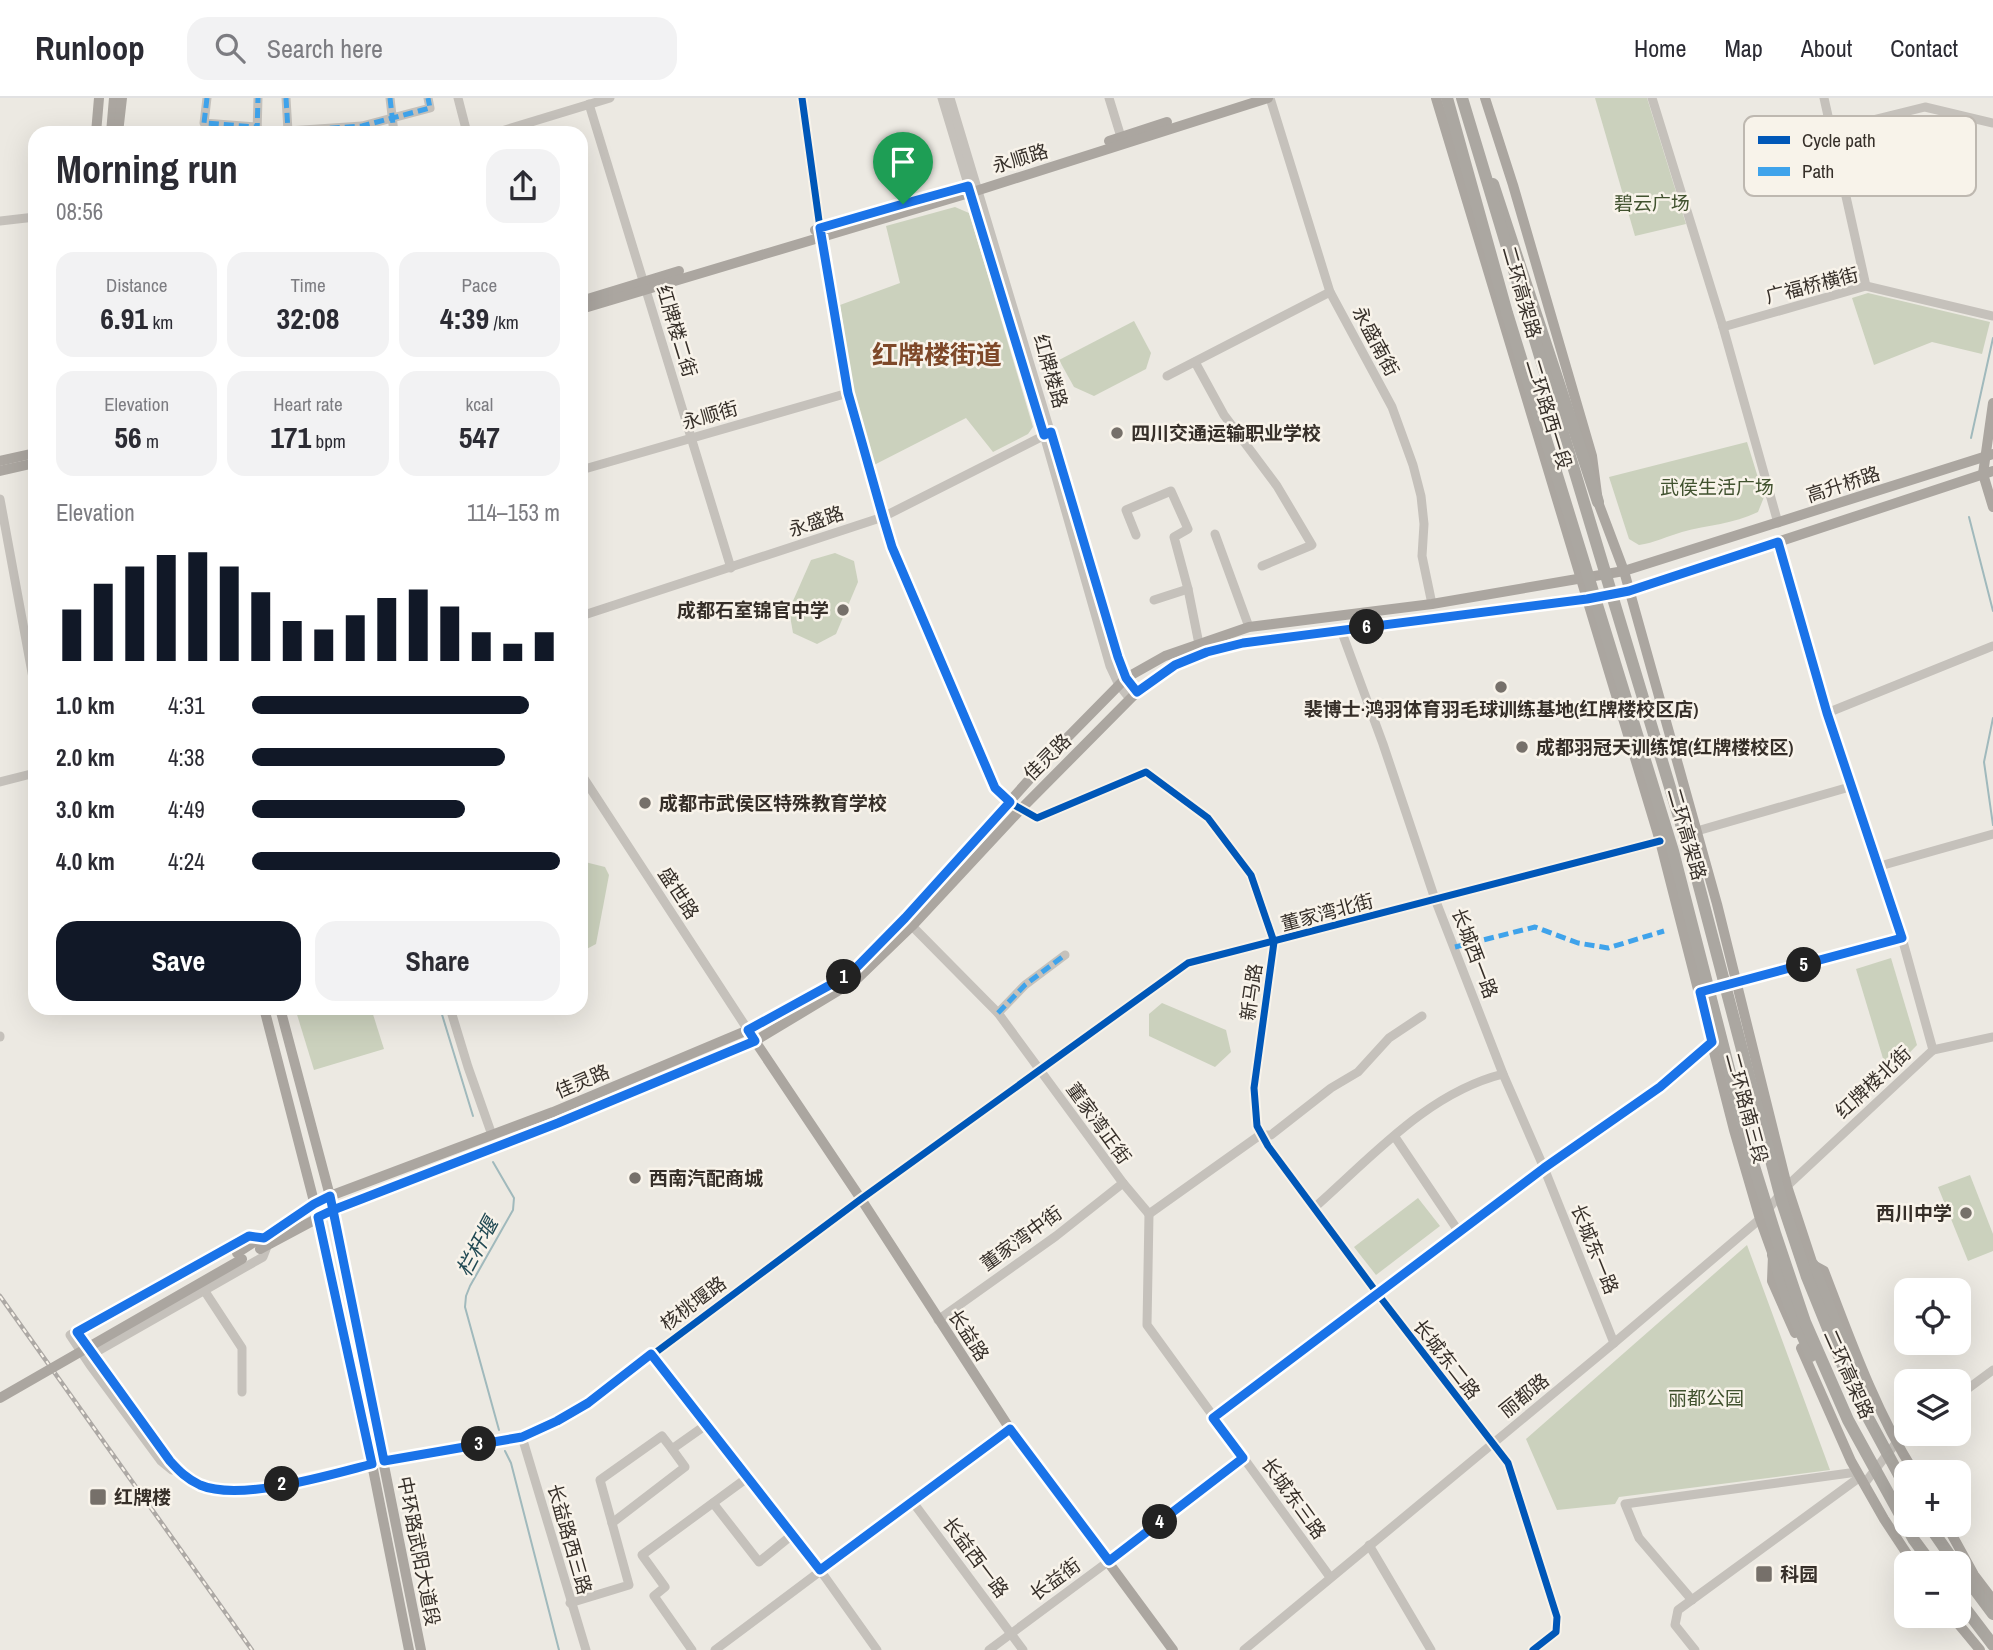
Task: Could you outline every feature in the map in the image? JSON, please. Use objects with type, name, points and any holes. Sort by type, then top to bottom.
[{"type":"highway","name":"二环高架路","points":[[1447,98],[1507,313],[1673,851],[1751,1153],[1775,1233],[1805,1322],[1838,1399],[1922,1551]]},
{"type":"highway","name":"二环高架路","points":[[1462,98],[1694,867],[1782,1202],[1807,1277],[1852,1388],[1894,1466]]},
{"type":"highway","points":[[1470,128],[1499,198],[1598,502]]},
{"type":"highway","points":[[1773,1255],[1789,1304],[1840,1419],[1899,1525],[1914,1540]]},
{"type":"highway","points":[[1813,1265],[1869,1407],[1899,1460]]},
{"type":"highway","points":[[1936,1537],[1946,1551]]},
{"type":"highway","points":[[1940,1537],[1941,1544]]},
{"type":"highway","points":[[1971,1584],[1993,1614]]},
{"type":"highway","points":[[1971,1616],[1993,1645]]},
{"type":"highway","points":[[1971,1627],[1986,1650]]},
{"type":"main road","points":[[97,126],[99,98]]},
{"type":"main road","points":[[105,126],[107,98]]},
{"type":"main road","points":[[112,126],[114,98]]},
{"type":"main road","points":[[119,126],[122,98]]},
{"type":"main road","points":[[973,188],[1243,98]]},
{"type":"main road","name":"永顺路","points":[[588,306],[645,286],[821,232],[1269,98]]},
{"type":"main road","name":"二环路西一段","points":[[1436,98],[1587,599]]},
{"type":"main road","name":"二环路西一段","points":[[1485,98],[1592,456],[1598,502],[1624,571]]},
{"type":"main road","points":[[588,299],[645,286]]},
{"type":"main road","points":[[1993,403],[1988,473],[1993,507]]},
{"type":"main road","points":[[0,461],[28,455]]},
{"type":"main road","name":"高升桥路","points":[[1581,579],[1624,571],[1989,455]]},
{"type":"main road","points":[[0,471],[28,465]]},
{"type":"main road","name":"高升桥路","points":[[1587,599],[1629,591],[1988,473]]},
{"type":"main road","name":"二环路南三段","points":[[1624,571],[1697,831],[1787,1186],[1813,1265],[1824,1271],[1857,1356],[1894,1439]]},
{"type":"main road","name":"佳灵路","points":[[266,1241],[314,1204],[330,1196],[553,1112],[748,1030],[850,974],[1122,682],[1165,656],[1249,627],[1433,604],[1581,579]]},
{"type":"main road","name":"佳灵路","points":[[0,1398],[266,1241],[333,1210],[558,1123],[755,1041],[856,980],[912,926],[1021,808],[1133,695],[1175,665],[1207,652],[1243,643],[1587,599]]},
{"type":"main road","name":"二环路南三段","points":[[1587,599],[1660,841],[1734,1130],[1773,1255],[1772,1281],[1860,1478],[1906,1551]]},
{"type":"main road","name":"中环路武阳大道段","points":[[266,1015],[318,1217],[409,1650]]},
{"type":"main road","name":"中环路武阳大道段","points":[[282,1015],[330,1196],[421,1650]]},
{"type":"main road","name":"长益路","points":[[748,1030],[1010,1429],[1173,1650]]},
{"type":"main road","name":"佳灵路","points":[[0,1389],[240,1256]]},
{"type":"main road","points":[[1954,1537],[1974,1575],[1993,1600]]},
{"type":"main road","points":[[1962,1628],[1980,1650]]},
{"type":"street","points":[[207,98],[204,123],[227,126]]},
{"type":"street","points":[[257,126],[258,98]]},
{"type":"street","points":[[286,98],[288,126]]},
{"type":"street","points":[[390,98],[393,126]]},
{"type":"street","points":[[362,126],[430,108],[428,98]]},
{"type":"street","points":[[458,98],[465,126]]},
{"type":"street","points":[[518,126],[610,98]]},
{"type":"street","points":[[802,98],[848,393],[883,517],[892,547],[995,788],[1010,802]]},
{"type":"street","name":"红牌楼路","points":[[942,98],[973,188],[1122,682],[1133,695]]},
{"type":"street","name":"红牌楼路","points":[[950,98],[973,188]]},
{"type":"street","points":[[1109,98],[1121,137]]},
{"type":"street","name":"永盛南街","points":[[1269,98],[1330,292],[1392,407],[1413,465],[1422,496],[1423,556],[1433,604]]},
{"type":"street","points":[[1652,98],[1723,327],[1778,523]]},
{"type":"street","points":[[1824,98],[1828,116]]},
{"type":"street","points":[[1878,116],[1925,102],[1973,116]]},
{"type":"street","name":"红牌楼二街","points":[[589,104],[731,568]]},
{"type":"street","points":[[1976,117],[1993,122]]},
{"type":"street","points":[[1846,196],[1866,286]]},
{"type":"street","points":[[0,221],[28,218]]},
{"type":"street","name":"广福桥横街","points":[[1723,327],[1866,286],[1993,316]]},
{"type":"street","points":[[1167,376],[1330,292]]},
{"type":"street","points":[[1195,362],[1224,415],[1277,486],[1312,545],[1262,566]]},
{"type":"street","name":"永顺街","points":[[588,468],[848,393]]},
{"type":"street","name":"永盛路","points":[[588,614],[883,517],[1047,434]]},
{"type":"street","points":[[1136,535],[1126,510],[1171,491],[1188,529],[1174,537],[1199,644]]},
{"type":"street","points":[[0,499],[28,651]]},
{"type":"street","points":[[1215,534],[1249,627]]},
{"type":"street","name":"红牌楼北街","points":[[1760,1219],[1787,1186],[1933,1050],[1880,866],[1827,713],[1778,542]]},
{"type":"street","points":[[1154,600],[1188,590]]},
{"type":"street","name":"长城西一路","points":[[1341,630],[1435,899],[1503,1074],[1544,1168]]},
{"type":"street","points":[[1827,713],[1993,646]]},
{"type":"street","name":"新马路","points":[[1010,802],[1037,818],[1146,772],[1208,818],[1251,875],[1274,942],[1254,1088],[1256,1126],[1377,1293]]},
{"type":"street","points":[[0,782],[28,775]]},
{"type":"street","points":[[1697,831],[1853,786]]},
{"type":"street","name":"盛世路","points":[[588,787],[748,1030]]},
{"type":"street","points":[[1880,866],[1992,835]]},
{"type":"street","name":"董家湾北街","points":[[861,1199],[1188,963],[1660,841]]},
{"type":"street","name":"董家湾正街","points":[[912,926],[998,1013],[1123,1183],[1149,1214]]},
{"type":"street","points":[[1700,992],[1902,938]]},
{"type":"street","points":[[998,1013],[1025,985],[1065,956]]},
{"type":"street","points":[[452,1015],[492,1135]]},
{"type":"street","points":[[1149,1214],[1260,1135],[1271,1135],[1331,1088],[1358,1072],[1389,1038],[1422,1016]]},
{"type":"street","points":[[1933,1050],[1993,1037]]},
{"type":"street","points":[[1213,1418],[1544,1168],[1660,1087],[1712,1042]]},
{"type":"street","points":[[1314,1208],[1433,1105],[1464,1087],[1503,1074]]},
{"type":"street","points":[[1395,1137],[1459,1232]]},
{"type":"street","name":"长城东一路","points":[[1544,1168],[1614,1343]]},
{"type":"street","name":"董家湾中街","points":[[939,1320],[1056,1236],[1123,1183]]},
{"type":"street","name":"核桃堰路","points":[[88,1356],[170,1461],[186,1477],[200,1485],[232,1492],[384,1461],[522,1437],[588,1403],[861,1199]]},
{"type":"street","name":"长城东三路","points":[[1149,1214],[1147,1325],[1330,1577]]},
{"type":"street","name":"丽都路","points":[[1244,1650],[1760,1219]]},
{"type":"street","points":[[249,1236],[266,1241],[263,1256],[204,1290],[88,1356],[70,1335],[249,1236]]},
{"type":"street","points":[[204,1290],[242,1348],[242,1392]]},
{"type":"street","name":"长城东二路","points":[[1377,1293],[1508,1463],[1558,1617],[1556,1632],[1532,1650]]},
{"type":"street","points":[[651,1354],[820,1570],[877,1650]]},
{"type":"street","points":[[1971,1386],[1993,1370]]},
{"type":"street","points":[[672,1449],[706,1424]]},
{"type":"street","points":[[715,1650],[1010,1429]]},
{"type":"street","points":[[570,1604],[629,1585],[600,1480],[662,1436],[685,1467],[612,1523]]},
{"type":"street","name":"长益路西三路","points":[[522,1437],[586,1650]]},
{"type":"street","points":[[1695,1650],[1675,1625],[1678,1610],[1860,1478],[1894,1445]]},
{"type":"street","name":"长益街","points":[[989,1650],[1243,1458]]},
{"type":"street","points":[[692,1650],[653,1596],[665,1587],[642,1555],[747,1478]]},
{"type":"street","points":[[1692,1600],[1639,1538],[1625,1504],[1860,1478]]},
{"type":"street","name":"长益西一路","points":[[912,1501],[1023,1650]]},
{"type":"street","points":[[713,1503],[760,1562],[792,1535]]},
{"type":"street","points":[[1369,1545],[1431,1650]]},
{"type":"green space","name":"碧云广场","points":[[1595,98],[1647,98],[1686,224],[1635,236]]},
{"type":"green space","points":[[955,207],[969,213],[1033,427],[1028,434],[993,452],[966,418],[874,465],[853,390],[840,305],[900,283],[886,226]]},
{"type":"green space","points":[[1868,293],[1990,322],[1982,354],[1932,342],[1874,365],[1852,298]]},
{"type":"green space","points":[[1134,321],[1151,353],[1146,369],[1094,396],[1074,387],[1059,360]]},
{"type":"green space","name":"武侯生活广场","points":[[1747,442],[1764,497],[1758,512],[1645,544],[1639,545],[1629,539],[1609,477]]},
{"type":"green space","points":[[835,553],[854,561],[858,582],[836,634],[817,644],[793,633],[789,610],[811,560]]},
{"type":"green space","points":[[588,863],[605,867],[609,875],[596,944],[588,948]]},
{"type":"green space","points":[[1891,958],[1917,1045],[1888,1075],[1856,969]]},
{"type":"green space","points":[[1162,1003],[1226,1030],[1231,1052],[1215,1067],[1149,1036],[1149,1014]]},
{"type":"green space","points":[[297,1015],[373,1015],[384,1049],[314,1070]]},
{"type":"green space","points":[[1970,1175],[1993,1234],[1993,1251],[1968,1261],[1938,1187]]},
{"type":"green space","points":[[1418,1198],[1440,1226],[1376,1275],[1354,1247]]},
{"type":"green space","name":"丽都公园","points":[[1747,1245],[1830,1470],[1619,1497],[1615,1504],[1557,1510],[1526,1439]]},
{"type":"waterway","points":[[1971,438],[1993,338]]},
{"type":"waterway","points":[[1969,517],[1993,611]]},
{"type":"waterway","points":[[1993,718],[1984,762],[1993,825]]},
{"type":"waterway","name":"栏杆堰","points":[[442,1015],[473,1116]]},
{"type":"waterway","name":"栏杆堰","points":[[493,1162],[514,1198],[513,1210],[470,1286],[465,1307],[499,1430]]},
{"type":"waterway","name":"栏杆堰","points":[[505,1451],[511,1463],[559,1650]]},
{"type":"railway","points":[[0,1296],[252,1650]]},
{"type":"marked path","points":[[207,98],[204,123],[244,126]]},
{"type":"marked path","points":[[257,126],[258,98]]},
{"type":"marked path","points":[[286,98],[288,126]]},
{"type":"marked path","points":[[390,98],[393,126]]},
{"type":"marked path","points":[[362,126],[430,108],[428,98]]},
{"type":"marked path","points":[[1455,947],[1535,927],[1578,943],[1608,948],[1664,931]]},
{"type":"marked path","points":[[998,1013],[1025,985],[1065,955]]},
{"type":"cycle path","points":[[802,98],[820,228],[848,393],[892,546],[995,788],[1009,802],[1037,818],[1146,772],[1208,818],[1251,875],[1274,942],[1254,1088],[1257,1126],[1268,1146],[1377,1293],[1508,1463],[1557,1617],[1556,1632],[1533,1650]]},
{"type":"cycle path","points":[[77,1332],[170,1461],[188,1477],[206,1487],[226,1491],[251,1490],[384,1461],[522,1437],[588,1403],[861,1199],[1188,963],[1660,841]]},
{"type":"place","name":"四川交通运输职业学校","points":[[1117,433]]},
{"type":"place","name":"成都石室锦官中学","points":[[843,610]]},
{"type":"place","name":"裴博士·鸿羽体育羽毛球训练基地(红牌楼校区店)","points":[[1501,687]]},
{"type":"place","name":"成都羽冠天训练馆(红牌楼校区)","points":[[1522,747]]},
{"type":"place","name":"成都市武侯区特殊教育学校","points":[[645,803]]},
{"type":"place","name":"西南汽配商城","points":[[635,1178]]},
{"type":"place","name":"西川中学","points":[[1966,1213]]},
{"type":"place","name":"红牌楼","points":[[98,1497]]},
{"type":"place","name":"科园","points":[[1764,1574]]},
{"type":"district","name":"红牌楼街道","points":[[937,354]]},
{"type":"route","points":[[903,204],[820,228],[848,393],[892,547],[995,788],[1010,802],[905,918],[850,974],[748,1030],[755,1041],[558,1123],[333,1210],[318,1217],[372,1464],[251,1490],[232,1492],[200,1485],[186,1477],[170,1461],[77,1332],[249,1236],[264,1238],[330,1196],[333,1210],[351,1300],[384,1461],[522,1437],[588,1403],[651,1354],[820,1570],[1010,1429],[1109,1561],[1243,1458],[1213,1418],[1544,1168],[1660,1087],[1712,1042],[1700,992],[1902,938],[1827,713],[1778,542],[1629,591],[1587,599],[1243,643],[1207,652],[1175,665],[1137,692],[1126,678],[1118,657],[1051,432],[1044,435],[968,186],[903,204]]}]
